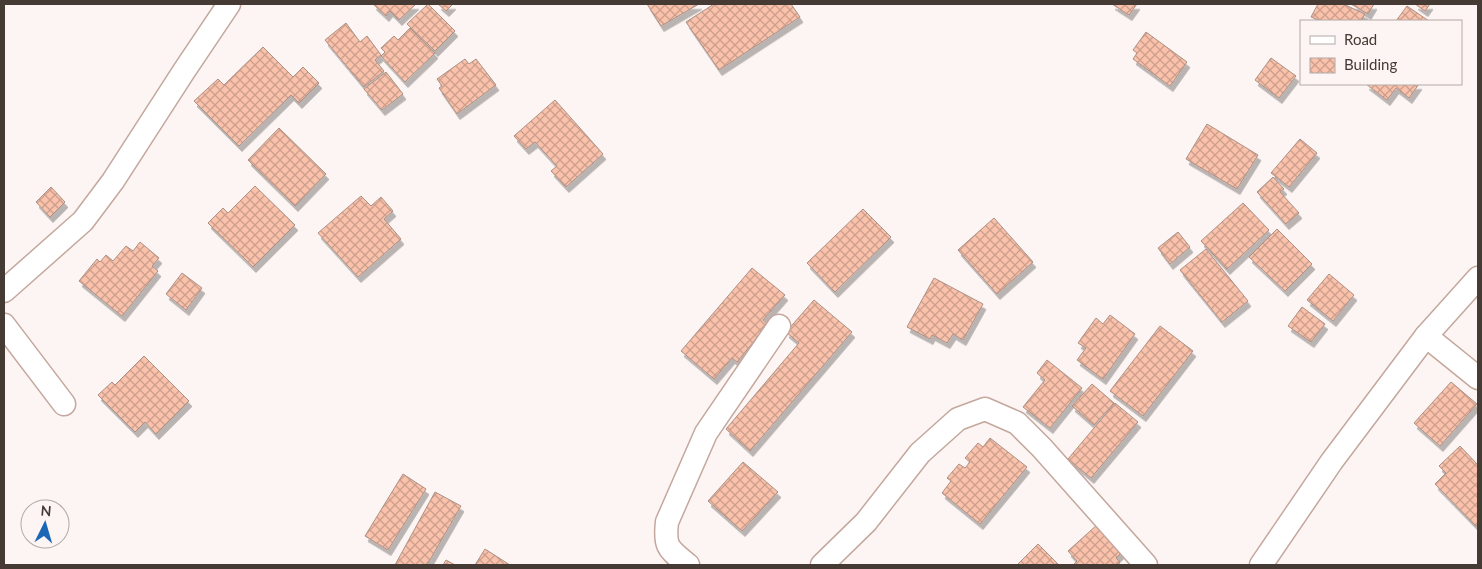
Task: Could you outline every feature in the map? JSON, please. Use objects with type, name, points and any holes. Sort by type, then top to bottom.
[{"type":"street","points":[[4,291],[83,221],[113,181],[229,4]]},
{"type":"street","points":[[1261,565],[1332,461],[1426,336],[1478,278]]},
{"type":"street","points":[[4,325],[64,404]]},
{"type":"street","points":[[688,565],[669,549],[665,535],[667,522],[706,433],[778,326]]},
{"type":"street","points":[[1426,336],[1478,378]]},
{"type":"street","points":[[822,565],[866,522],[920,453],[958,419],[985,409],[1017,423],[1042,448],[1146,565]]},
{"type":"building","points":[[373,4],[416,4],[399,20],[390,11],[386,16]]},
{"type":"building","points":[[428,4],[455,31],[435,51],[407,24]]},
{"type":"building","points":[[438,4],[453,4],[446,11]]},
{"type":"building","points":[[647,4],[699,4],[661,26]]},
{"type":"building","points":[[714,4],[791,4],[800,17],[719,70],[686,22]]},
{"type":"building","points":[[1112,4],[1137,4],[1129,15]]},
{"type":"building","points":[[1318,4],[1343,4],[1365,14],[1362,20],[1318,20],[1311,17]]},
{"type":"building","points":[[1351,4],[1374,4],[1368,14]]},
{"type":"building","points":[[1415,4],[1430,4],[1425,11]]},
{"type":"building","points":[[1407,6],[1428,20],[1397,20]]},
{"type":"building","points":[[346,23],[360,42],[367,36],[381,55],[375,60],[384,71],[364,87],[325,40]]},
{"type":"building","points":[[410,28],[435,53],[405,82],[381,56],[385,52],[381,48],[394,36],[398,40]]},
{"type":"building","points":[[1146,32],[1187,62],[1170,86],[1133,59],[1137,53],[1133,50]]},
{"type":"building","points":[[263,47],[293,77],[303,67],[319,83],[299,103],[291,95],[239,146],[194,101],[218,79],[224,85]]},
{"type":"building","points":[[1271,58],[1296,76],[1279,98],[1255,80]]},
{"type":"building","points":[[465,59],[469,64],[476,59],[496,85],[457,114],[439,88],[442,86],[437,79]]},
{"type":"building","points":[[386,72],[403,94],[382,110],[364,89]]},
{"type":"building","points":[[1367,85],[1418,85],[1409,98],[1396,88],[1387,100]]},
{"type":"building","points":[[555,100],[603,154],[566,187],[551,171],[557,166],[535,142],[526,149],[514,136]]},
{"type":"building","points":[[1207,124],[1258,155],[1237,189],[1186,159]]},
{"type":"building","points":[[279,128],[326,174],[295,206],[248,160]]},
{"type":"building","points":[[1300,139],[1317,153],[1289,187],[1271,173]]},
{"type":"building","points":[[1273,177],[1284,189],[1280,192],[1299,213],[1286,224],[1257,192]]},
{"type":"building","points":[[255,186],[295,225],[253,267],[208,223],[223,208],[228,213]]},
{"type":"building","points":[[51,187],[65,202],[50,217],[36,202]]},
{"type":"building","points":[[361,196],[371,206],[381,197],[393,211],[384,219],[401,239],[358,277],[318,233]]},
{"type":"building","points":[[1243,203],[1269,230],[1227,269],[1201,241]]},
{"type":"building","points":[[863,209],[891,237],[835,292],[807,263]]},
{"type":"building","points":[[994,218],[1033,262],[997,294],[958,250]]},
{"type":"building","points":[[1277,229],[1312,264],[1285,291],[1249,257]]},
{"type":"building","points":[[1178,232],[1190,247],[1170,264],[1158,248]]},
{"type":"building","points":[[140,242],[159,258],[152,266],[158,271],[122,316],[79,281],[97,259],[100,262],[106,255],[113,261],[126,246],[133,251]]},
{"type":"building","points":[[1206,249],[1248,301],[1222,322],[1180,270]]},
{"type":"building","points":[[752,268],[785,295],[763,320],[768,324],[737,362],[732,358],[714,379],[681,351]]},
{"type":"building","points":[[182,273],[202,288],[186,310],[166,294]]},
{"type":"building","points":[[1329,274],[1354,295],[1333,321],[1307,300]]},
{"type":"building","points":[[934,278],[983,304],[963,340],[953,334],[947,343],[932,335],[930,339],[907,327]]},
{"type":"building","points":[[814,300],[852,332],[750,451],[726,429],[799,343],[786,332]]},
{"type":"building","points":[[1302,307],[1325,324],[1311,342],[1288,326]]},
{"type":"building","points":[[1110,315],[1135,334],[1103,379],[1077,360],[1086,348],[1078,343],[1096,318],[1103,324]]},
{"type":"building","points":[[1160,326],[1193,351],[1143,416],[1110,391]]},
{"type":"building","points":[[144,356],[189,401],[156,434],[145,422],[135,432],[98,395],[112,382],[115,385]]},
{"type":"building","points":[[1047,360],[1082,388],[1050,428],[1023,407],[1045,380],[1037,373]]},
{"type":"building","points":[[1451,382],[1477,404],[1440,446],[1414,423]]},
{"type":"building","points":[[1092,384],[1114,403],[1094,425],[1072,406]]},
{"type":"building","points":[[1115,403],[1138,422],[1091,478],[1068,459]]},
{"type":"building","points":[[990,438],[1027,467],[980,524],[942,493],[951,481],[947,478],[959,464],[965,468],[970,462],[965,458],[978,443],[983,447]]},
{"type":"building","points":[[1460,446],[1478,465],[1478,524],[1476,526],[1435,484],[1446,473],[1439,466]]},
{"type":"building","points":[[743,462],[778,492],[742,531],[708,501]]},
{"type":"building","points":[[403,474],[426,489],[388,550],[365,536]]},
{"type":"building","points":[[435,492],[461,506],[427,565],[395,565]]},
{"type":"building","points":[[1098,524],[1123,551],[1116,558],[1120,562],[1116,565],[1073,565],[1077,561],[1068,551]]},
{"type":"building","points":[[1038,544],[1059,565],[1017,565]]},
{"type":"building","points":[[485,549],[510,565],[475,565]]},
{"type":"building","points":[[446,560],[455,565],[443,565]]}]
